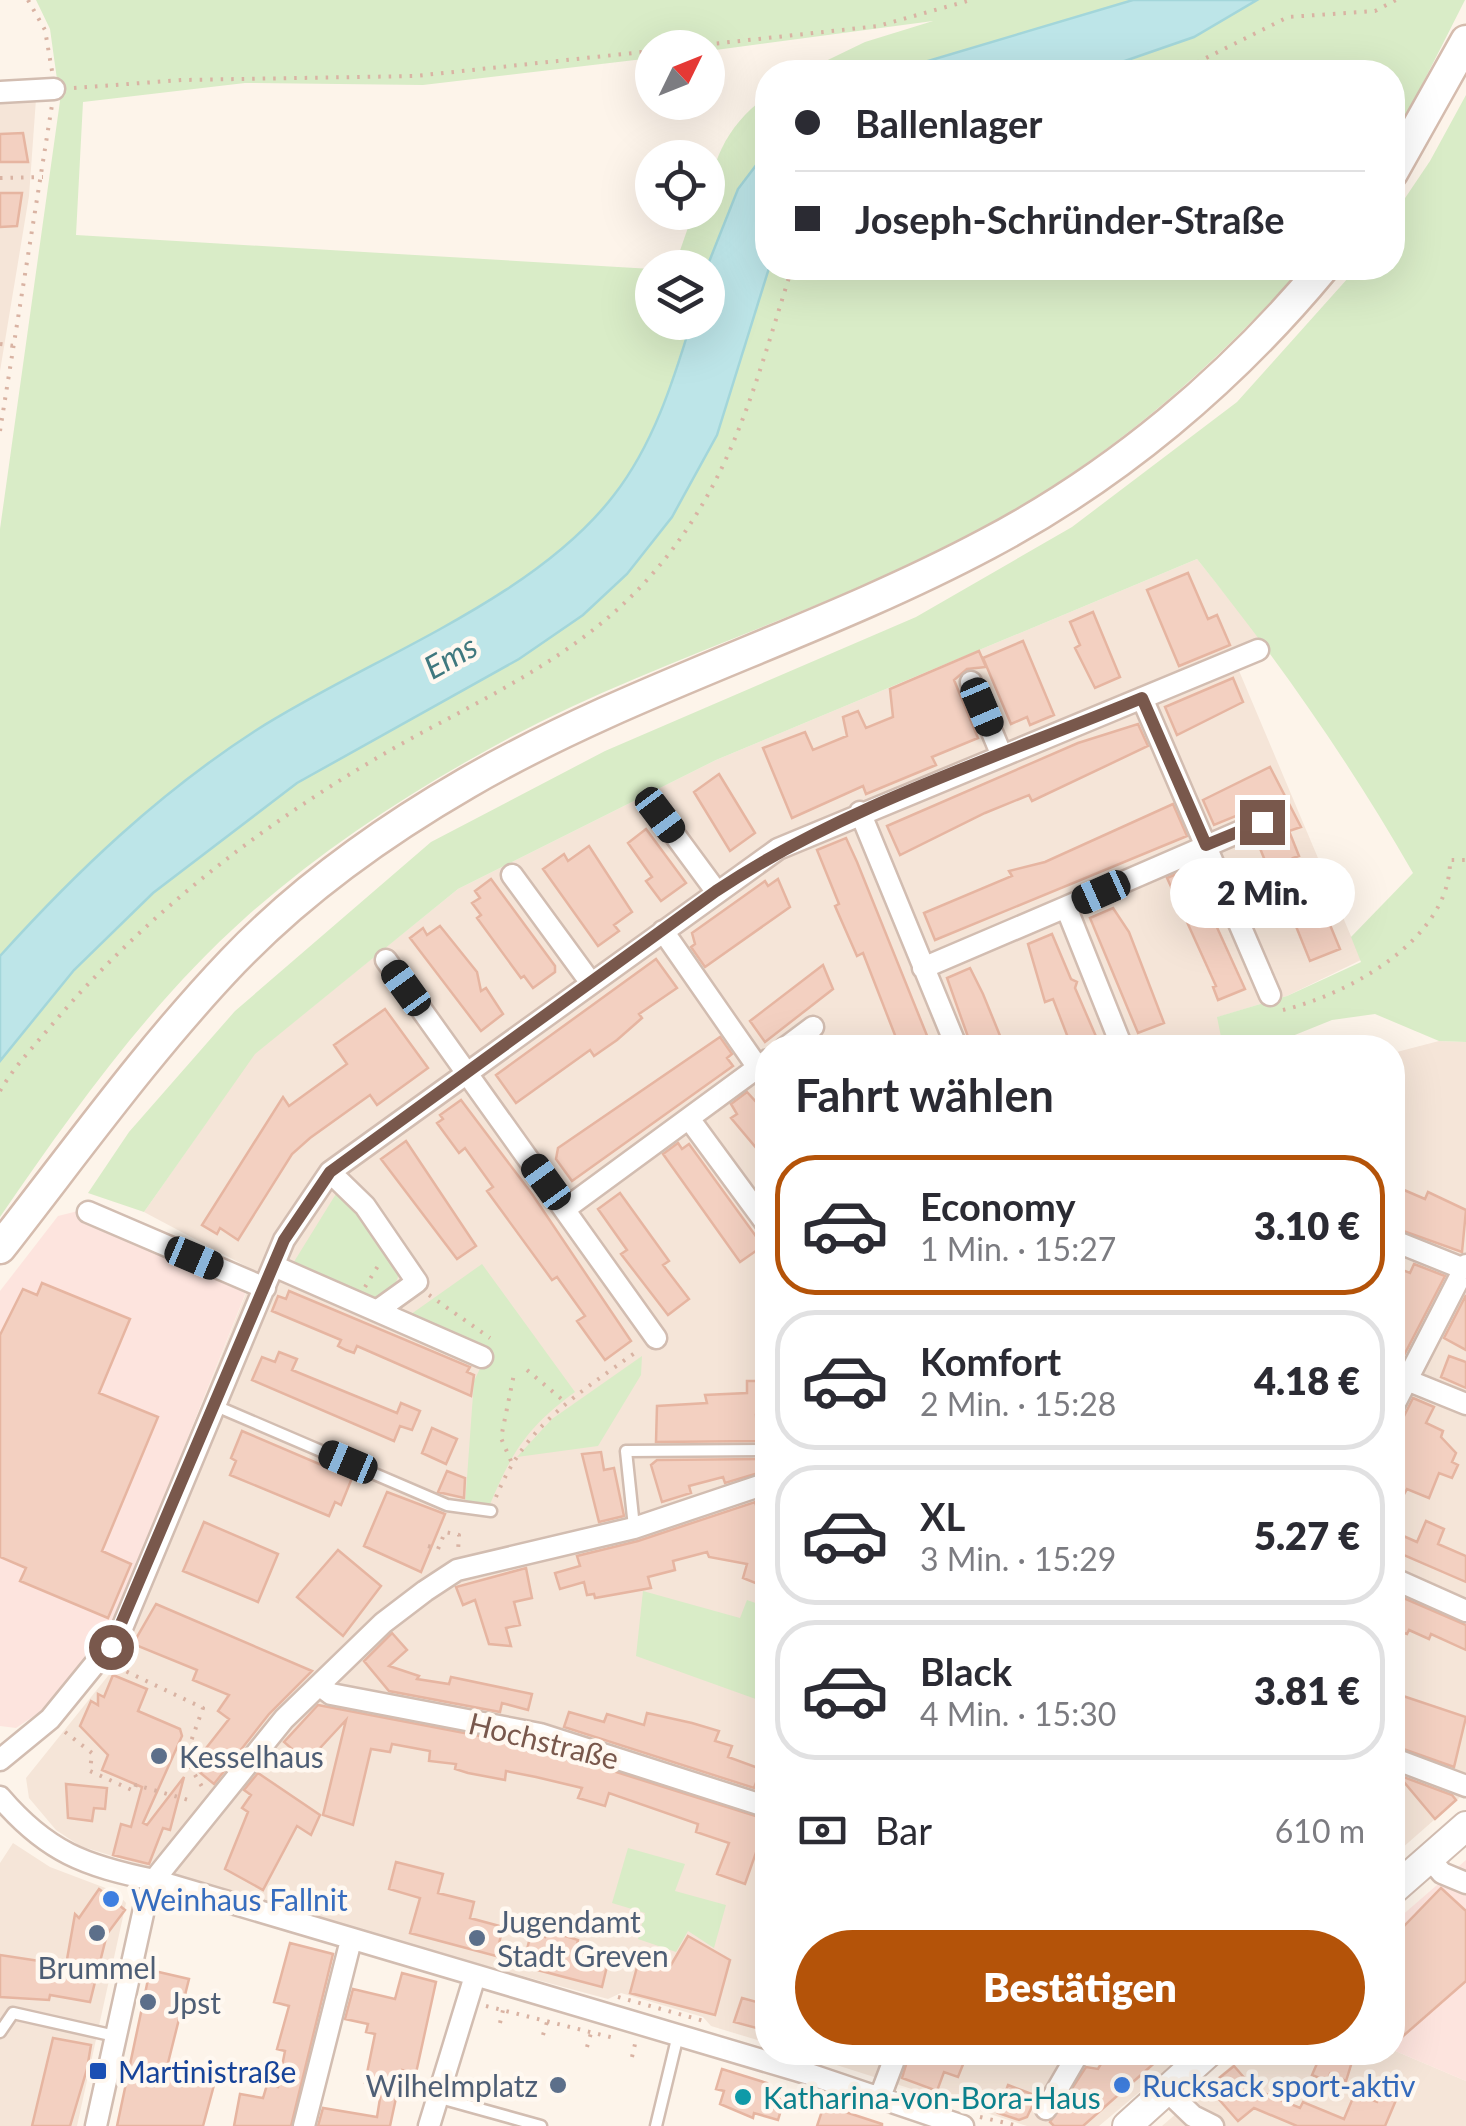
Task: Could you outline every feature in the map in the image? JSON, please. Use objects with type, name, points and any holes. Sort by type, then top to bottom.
[{"type":"main road","points":[[1405,149],[1466,41]]},
{"type":"main road","points":[[0,1248],[166,1036],[236,957],[320,883],[465,784],[605,712],[924,576],[1026,523],[1120,461],[1185,409],[1255,343],[1311,280]]},
{"type":"street","points":[[0,92],[54,90]]},
{"type":"street","points":[[0,1760],[50,1720],[120,1633],[284,1240],[330,1172],[778,849],[1258,650]]},
{"type":"street","points":[[971,682],[1002,756]]},
{"type":"street","points":[[1142,698],[1270,995]]},
{"type":"street","points":[[860,812],[951,1035]]},
{"type":"street","points":[[660,815],[716,891]]},
{"type":"street","points":[[923,968],[1262,822]]},
{"type":"street","points":[[512,875],[591,983]]},
{"type":"street","points":[[1066,907],[1117,1035]]},
{"type":"street","points":[[662,931],[755,1058]]},
{"type":"street","points":[[386,960],[656,1338]]},
{"type":"street","points":[[802,1035],[813,1027]]},
{"type":"street","points":[[565,1209],[755,1076]]},
{"type":"street","points":[[690,1120],[755,1208]]},
{"type":"street","points":[[330,1172],[366,1206],[417,1282],[378,1310]]},
{"type":"street","points":[[88,1212],[265,1288]]},
{"type":"street","points":[[1405,1245],[1465,1267],[1405,1369]]},
{"type":"street","points":[[274,1266],[357,1302],[488,1350]]},
{"type":"street","points":[[1405,1379],[1466,1404]]},
{"type":"street","points":[[96,2126],[154,1880],[284,1719],[319,1685],[383,1623],[458,1570],[634,1528],[755,1487]]},
{"type":"street","points":[[1405,1584],[1466,1611]]},
{"type":"street","name":"Hochstraße","points":[[319,1685],[331,1694],[540,1734],[755,1803]]},
{"type":"street","points":[[1405,1763],[1466,1786]]},
{"type":"street","points":[[0,1797],[38,1836],[66,1856],[755,2059]]},
{"type":"street","points":[[1405,1880],[1466,1826]]},
{"type":"street","points":[[1430,1859],[1442,1872],[1466,1883]]},
{"type":"street","points":[[304,2126],[351,1940]]},
{"type":"street","points":[[428,2126],[440,2098],[474,1976]]},
{"type":"street","points":[[774,2065],[963,2126]]},
{"type":"street","points":[[880,2098],[892,2065]]},
{"type":"street","points":[[1046,2109],[1071,2065]]},
{"type":"street","points":[[1128,2126],[1194,2065]]},
{"type":"street","points":[[1166,2090],[1194,2116],[1212,2126]]},
{"type":"lane","points":[[216,1406],[447,1505],[491,1511]]},
{"type":"lane","points":[[634,1528],[626,1451],[755,1450]]},
{"type":"lane","points":[[3,2000],[13,2013],[116,2036]]},
{"type":"lane","points":[[0,2032],[13,2013]]},
{"type":"lane","points":[[656,2126],[678,2035]]},
{"type":"lane","points":[[440,2098],[541,2126]]},
{"type":"path","points":[[0,431],[54,90],[45,30],[28,0]]},
{"type":"path","points":[[725,43],[878,26],[971,0]]},
{"type":"path","points":[[1202,60],[1288,17],[1368,12],[1396,0]]},
{"type":"path","points":[[54,90],[182,80],[415,76],[635,53]]},
{"type":"path","points":[[0,178],[43,177]]},
{"type":"path","points":[[0,1091],[96,972],[140,930],[244,848],[402,744],[509,688],[615,614],[650,576],[726,464],[788,280]]},
{"type":"path","points":[[0,344],[14,346]]},
{"type":"path","points":[[1270,995],[1282,1010],[1324,1000],[1371,976],[1425,927],[1450,880],[1450,860],[1466,860]]},
{"type":"path","points":[[357,1302],[391,1244]]},
{"type":"path","points":[[417,1282],[433,1300],[458,1312],[488,1350]]},
{"type":"path","points":[[491,1511],[511,1461],[567,1403],[656,1338]]},
{"type":"path","points":[[527,1370],[567,1403]]},
{"type":"path","points":[[511,1461],[501,1438],[514,1374]]},
{"type":"path","points":[[428,1546],[438,1549],[445,1532],[459,1534],[458,1570]]},
{"type":"path","points":[[102,1659],[203,1708],[186,1758],[215,1807]]},
{"type":"path","points":[[50,1720],[92,1753],[90,1771],[134,1790],[136,1785],[215,1807]]},
{"type":"path","points":[[468,2001],[635,2044],[632,2057]]},
{"type":"path","points":[[500,2023],[504,2010]]},
{"type":"path","points":[[544,2035],[547,2022]]},
{"type":"path","points":[[587,2047],[591,2032]]},
{"type":"shaded area","points":[[0,99],[36,99],[29,196],[0,371]]},
{"type":"shaded area","points":[[1197,559],[1271,651],[1237,666],[1361,960],[1287,996],[1218,1017],[1221,1035],[755,1035],[755,2039],[711,2026],[703,2017],[621,1993],[608,1999],[349,1929],[80,1846],[56,1830],[29,1798],[26,1778],[124,1656],[130,1640],[112,1628],[255,1271],[144,1212],[254,1054],[458,889],[716,760]]},
{"type":"shaded area","points":[[1439,1041],[1466,1042],[1466,1792],[1405,1845],[1405,1050]]},
{"type":"shaded area","points":[[98,1206],[252,1277],[112,1628],[64,1696],[16,1728],[0,1726],[0,1291],[58,1216]]},
{"type":"shaded area","points":[[13,1843],[50,1867],[116,1892],[126,1903],[77,2126],[0,2126],[0,1863]]},
{"type":"shaded area","points":[[1466,1860],[1466,2081],[1405,2055],[1405,1913]]},
{"type":"shaded area","points":[[1405,2055],[1466,2081],[1466,2126],[1162,2126],[1232,2065],[1405,2065]]},
{"type":"shaded area","points":[[836,2065],[1172,2065],[1099,2126],[1027,2126]]},
{"type":"green space","points":[[36,0],[1133,0],[931,60],[828,60],[865,42],[933,21],[725,49],[725,30],[635,30],[635,60],[423,85],[245,83],[83,102],[76,235],[635,268],[635,340],[685,340],[669,390],[640,455],[614,495],[580,533],[494,597],[255,731],[185,780],[120,835],[0,956],[0,529],[60,101],[50,29]]},
{"type":"green space","points":[[1257,0],[1465,0],[1405,118],[1405,60],[1128,60],[1194,37]]},
{"type":"green space","points":[[1466,95],[1466,1042],[1439,1041],[1375,1014],[1332,1020],[1295,1035],[1221,1035],[1217,1017],[1287,996],[1361,962],[1351,937],[1413,873],[1311,711],[1197,559],[716,760],[458,889],[255,1054],[144,1212],[88,1193],[129,1132],[235,1011],[431,842],[605,751],[916,617],[1072,527],[1237,402],[1346,280],[1405,280],[1405,198]]},
{"type":"green space","points":[[755,105],[755,167],[738,189],[725,222],[725,142]]},
{"type":"green space","points":[[687,230],[722,230],[714,250],[680,250]]},
{"type":"green space","points":[[765,280],[1291,280],[1164,403],[1088,462],[1006,515],[880,578],[552,716],[425,786],[332,848],[245,918],[177,986],[84,1099],[0,1217],[0,1061],[74,970],[153,893],[297,783],[519,659],[583,615],[692,475],[717,435]]},
{"type":"green space","points":[[339,1189],[363,1213],[399,1273],[393,1287],[377,1298],[292,1265]]},
{"type":"green space","points":[[482,1264],[575,1392],[544,1417],[522,1442],[489,1507],[465,1505],[474,1381],[489,1350],[407,1317]]},
{"type":"green space","points":[[642,1356],[641,1375],[598,1446],[517,1457],[552,1419]]},
{"type":"green space","points":[[643,1591],[740,1618],[747,1600],[755,1603],[755,1699],[636,1656]]},
{"type":"green space","points":[[628,1848],[685,1864],[675,1891],[726,1905],[714,1948],[688,1931],[676,1952],[638,1939],[645,1913],[612,1903]]},
{"type":"water","points":[[1133,0],[1257,0],[1194,37],[1128,60],[931,60]]},
{"type":"water","name":"Ems","points":[[755,167],[755,280],[765,280],[717,435],[672,517],[627,574],[583,615],[519,659],[297,783],[153,893],[74,970],[0,1061],[0,956],[120,835],[185,780],[255,731],[494,597],[580,533],[614,495],[651,434],[685,340],[725,340],[725,250],[714,250],[725,230],[738,189]]},
{"type":"building","points":[[23,133],[28,162],[0,162],[0,134]]},
{"type":"building","points":[[0,193],[22,193],[17,226],[0,227]]},
{"type":"building","points":[[1188,573],[1208,619],[1217,615],[1230,645],[1179,666],[1147,590]]},
{"type":"building","points":[[1093,612],[1120,677],[1095,688],[1075,648],[1080,645],[1070,622]]},
{"type":"building","points":[[1023,641],[1054,715],[1030,725],[1027,717],[1011,724],[983,658]]},
{"type":"building","points":[[979,651],[986,667],[967,669],[954,680],[978,738],[932,757],[936,765],[866,794],[863,786],[792,818],[763,748],[805,732],[813,750],[847,736],[843,717],[858,711],[866,728],[893,717],[890,689]]},
{"type":"building","points":[[1233,678],[1243,702],[1177,735],[1165,707]]},
{"type":"building","points":[[1138,724],[1148,746],[1032,801],[1029,795],[985,813],[900,855],[887,826],[1078,743]]},
{"type":"building","points":[[1270,767],[1301,827],[1289,831],[1299,856],[1293,858],[1312,893],[1330,886],[1336,903],[1323,908],[1340,949],[1310,961],[1272,867],[1268,868],[1257,841],[1277,833],[1274,816],[1265,804],[1214,825],[1203,800]]},
{"type":"building","points":[[719,774],[755,833],[730,851],[694,792]]},
{"type":"building","points":[[1173,804],[1187,836],[935,940],[924,913],[1012,876],[1009,871],[1045,862]]},
{"type":"building","points":[[646,829],[686,883],[661,901],[646,881],[652,877],[628,843]]},
{"type":"building","points":[[846,838],[927,1035],[895,1035],[863,953],[857,956],[835,906],[839,904],[817,850]]},
{"type":"building","points":[[589,846],[632,912],[614,925],[619,931],[598,946],[543,869],[564,854],[568,861]]},
{"type":"building","points":[[1190,868],[1245,989],[1218,1000],[1213,987],[1216,986],[1167,878]]},
{"type":"building","points":[[491,879],[555,966],[555,972],[533,988],[524,976],[521,978],[477,918],[481,915],[472,903],[480,898],[475,891]]},
{"type":"building","points":[[778,879],[790,907],[705,967],[691,947],[695,944],[692,933],[765,881],[768,886]]},
{"type":"building","points":[[1113,908],[1129,932],[1164,1023],[1138,1033],[1090,918]]},
{"type":"building","points":[[440,926],[477,972],[481,991],[486,988],[503,1014],[481,1031],[410,938],[423,928],[427,935]]},
{"type":"building","points":[[1052,934],[1071,979],[1077,982],[1075,988],[1095,1035],[1067,1035],[1053,999],[1045,1002],[1028,944]]},
{"type":"building","points":[[656,959],[677,988],[639,1014],[642,1018],[617,1040],[594,1056],[590,1050],[516,1103],[496,1075]]},
{"type":"building","points":[[823,965],[833,989],[774,1035],[760,1035],[750,1021]]},
{"type":"building","points":[[970,968],[1000,1035],[967,1035],[947,978]]},
{"type":"building","points":[[385,1009],[428,1068],[377,1105],[370,1095],[292,1154],[238,1240],[220,1228],[217,1234],[202,1225],[283,1097],[289,1106],[347,1064],[334,1045]]},
{"type":"building","points":[[720,1037],[732,1054],[727,1058],[733,1066],[572,1181],[556,1159],[558,1148]]},
{"type":"building","points":[[747,1092],[755,1101],[755,1147],[731,1118],[737,1114],[731,1104]]},
{"type":"building","points":[[461,1100],[532,1194],[631,1341],[605,1360],[577,1321],[585,1316],[557,1277],[552,1280],[487,1191],[493,1187],[465,1148],[459,1153],[437,1123],[443,1119],[440,1115]]},
{"type":"building","points":[[406,1141],[476,1246],[457,1259],[381,1159]]},
{"type":"building","points":[[678,1143],[682,1149],[689,1144],[755,1235],[755,1252],[740,1262],[663,1154]]},
{"type":"building","points":[[1405,1190],[1425,1199],[1428,1192],[1466,1210],[1462,1252],[1405,1232]]},
{"type":"building","points":[[620,1193],[669,1261],[663,1265],[689,1299],[668,1315],[621,1254],[627,1250],[598,1209]]},
{"type":"building","points":[[1414,1264],[1445,1276],[1405,1353],[1405,1271],[1410,1273]]},
{"type":"building","points":[[42,1283],[130,1319],[99,1393],[158,1417],[102,1551],[131,1564],[108,1618],[20,1581],[26,1568],[0,1557],[0,1335],[23,1289],[37,1295]]},
{"type":"building","points":[[289,1291],[470,1367],[467,1372],[474,1375],[471,1396],[357,1346],[354,1353],[346,1350],[338,1346],[341,1340],[272,1311],[278,1296],[286,1299]]},
{"type":"building","points":[[1466,1295],[1466,1350],[1444,1338]]},
{"type":"building","points":[[279,1352],[297,1359],[292,1370],[397,1413],[401,1403],[420,1411],[412,1430],[400,1426],[394,1441],[252,1380],[262,1357],[275,1362]]},
{"type":"building","points":[[1449,1356],[1466,1362],[1466,1388],[1441,1377]]},
{"type":"building","points":[[747,1381],[755,1381],[755,1441],[656,1442],[657,1406],[707,1403],[705,1395],[747,1393]]},
{"type":"building","points":[[1413,1398],[1434,1407],[1426,1423],[1443,1431],[1441,1437],[1456,1453],[1452,1462],[1458,1465],[1452,1478],[1439,1473],[1429,1498],[1407,1489],[1405,1493],[1405,1414]]},
{"type":"building","points":[[432,1428],[457,1439],[446,1464],[422,1453]]},
{"type":"building","points":[[242,1431],[352,1478],[341,1505],[335,1502],[329,1516],[230,1475],[236,1461],[231,1458]]},
{"type":"building","points":[[601,1452],[604,1470],[614,1468],[624,1516],[599,1522],[582,1454]]},
{"type":"building","points":[[755,1459],[755,1474],[725,1483],[723,1477],[689,1486],[691,1493],[662,1502],[651,1465],[657,1460]]},
{"type":"building","points":[[447,1471],[465,1478],[464,1498],[438,1492]]},
{"type":"building","points":[[387,1492],[445,1514],[421,1572],[364,1546]]},
{"type":"building","points":[[755,1502],[755,1583],[743,1578],[747,1564],[709,1557],[707,1552],[673,1561],[675,1570],[648,1577],[651,1588],[595,1598],[594,1594],[587,1595],[584,1582],[560,1589],[555,1573],[580,1566],[577,1556],[638,1541]]},
{"type":"building","points":[[1426,1521],[1444,1529],[1438,1544],[1466,1556],[1466,1582],[1405,1556],[1405,1537],[1417,1542]]},
{"type":"building","points":[[204,1522],[278,1554],[258,1602],[183,1571]]},
{"type":"building","points":[[338,1550],[381,1586],[343,1636],[297,1597]]},
{"type":"building","points":[[526,1568],[532,1598],[514,1602],[520,1625],[506,1628],[511,1646],[489,1644],[475,1600],[463,1605],[456,1587]]},
{"type":"building","points":[[1405,1599],[1466,1625],[1466,1650],[1431,1634],[1429,1639],[1409,1630],[1407,1634]]},
{"type":"building","points":[[156,1604],[312,1671],[269,1714],[214,1784],[192,1766],[229,1719],[218,1711],[229,1695],[193,1680],[197,1670],[133,1644]]},
{"type":"building","points":[[392,1633],[407,1650],[389,1666],[419,1676],[417,1679],[449,1684],[451,1677],[532,1694],[528,1710],[502,1703],[500,1712],[389,1691],[364,1661]]},
{"type":"building","points":[[113,1675],[147,1689],[138,1711],[180,1729],[182,1736],[143,1823],[147,1825],[184,1777],[170,1830],[163,1828],[149,1864],[113,1855],[121,1824],[131,1827],[142,1787],[102,1770],[108,1755],[80,1726],[91,1701],[98,1705],[98,1694],[104,1697]]},
{"type":"building","points":[[1405,1697],[1466,1717],[1454,1767],[1405,1750]]},
{"type":"building","points":[[318,1705],[537,1747],[755,1816],[755,1855],[745,1884],[717,1874],[729,1843],[696,1832],[698,1824],[609,1793],[605,1806],[578,1798],[582,1788],[506,1771],[505,1780],[468,1773],[455,1769],[456,1764],[429,1761],[430,1751],[392,1744],[390,1752],[371,1749],[353,1825],[323,1815],[346,1720],[307,1762],[284,1742]]},
{"type":"building","points":[[569,1712],[604,1722],[607,1714],[644,1725],[647,1713],[719,1731],[715,1741],[732,1746],[728,1757],[755,1767],[755,1785],[754,1788],[564,1727]]},
{"type":"building","points":[[258,1773],[320,1815],[311,1835],[297,1826],[263,1890],[225,1869],[248,1812],[242,1808],[251,1795],[244,1790]]},
{"type":"building","points":[[1405,1778],[1456,1800],[1435,1819],[1405,1783]]},
{"type":"building","points":[[66,1784],[107,1788],[105,1809],[94,1808],[92,1821],[68,1818]]},
{"type":"building","points":[[396,1862],[443,1874],[438,1893],[474,1902],[470,1918],[503,1927],[496,1956],[410,1933],[420,1898],[389,1889]]},
{"type":"building","points":[[1441,1888],[1466,1911],[1466,1981],[1405,2034],[1405,1925]]},
{"type":"building","points":[[99,1889],[125,1910],[107,1934],[90,2002],[50,1995],[49,2000],[0,1997],[0,1955],[66,1965],[75,1914],[79,1918]]},
{"type":"building","points":[[547,1930],[578,1940],[576,1949],[609,1958],[602,1987],[530,1968],[531,1964],[524,1962],[531,1933],[545,1937]]},
{"type":"building","points":[[688,1936],[730,1960],[715,2015],[630,1993],[640,1956],[671,1965]]},
{"type":"building","points":[[290,1943],[333,1954],[291,2126],[234,2126],[240,2094],[263,2098],[267,2085],[278,2087],[285,2051],[277,2049],[289,2006],[274,2002]]},
{"type":"building","points":[[150,1970],[189,1979],[167,2067],[178,2069],[176,2078],[214,2085],[203,2126],[117,2126]]},
{"type":"building","points":[[402,1973],[436,1982],[416,2073],[402,2070],[390,2126],[318,2126],[323,2108],[377,2117],[382,2086],[365,2083],[375,2034],[366,2032],[368,2024],[345,2019],[353,1989],[395,1999]]},
{"type":"building","points":[[742,1998],[755,2002],[755,2028],[734,2022]]},
{"type":"building","points":[[53,2038],[91,2045],[87,2069],[70,2126],[32,2126]]},
{"type":"building","points":[[906,2065],[963,2065],[958,2077],[944,2072],[937,2091],[902,2078]]},
{"type":"building","points":[[1100,2065],[1152,2065],[1083,2126],[1054,2126],[1050,2122],[1086,2067],[1098,2069]]},
{"type":"building","points":[[1316,2065],[1351,2065],[1346,2081],[1330,2074],[1327,2081],[1312,2075]]},
{"type":"building","points":[[1234,2066],[1254,2089],[1300,2108],[1303,2102],[1344,2119],[1355,2093],[1377,2102],[1381,2093],[1396,2100],[1385,2126],[1297,2126],[1254,2108],[1238,2121],[1208,2087]]},
{"type":"building","name":"Katharina-von-Bora-Haus","points":[[722,2069],[767,2083],[764,2094],[784,2100],[778,2120],[754,2113],[753,2118],[720,2104],[724,2091],[716,2089]]},
{"type":"building","points":[[1008,2085],[1037,2096],[1027,2117],[1019,2120],[998,2113]]},
{"type":"building","points":[[824,2105],[882,2124],[882,2126],[817,2126]]},
{"type":"place","name":"Kesselhaus","points":[[159,1756]]},
{"type":"place","name":"Weinhaus Fallnit","points":[[111,1899]]},
{"type":"place","name":"Brummel","points":[[97,1933]]},
{"type":"place","name":"Jugendamt Stadt Greven","points":[[477,1938]]},
{"type":"place","name":"Jpst","points":[[148,2002]]},
{"type":"place","name":"Martinistraße","points":[[98,2071]]},
{"type":"place","name":"Wilhelmplatz","points":[[558,2085]]},
{"type":"place","name":"Rucksack sport-aktiv","points":[[1122,2085]]},
{"type":"place","name":"Katharina-von-Bora-Haus","points":[[743,2097]]},
{"type":"route","points":[[111,1647],[284,1240],[330,1172],[716,891],[778,849],[1142,698],[1206,845],[1262,822]]}]
